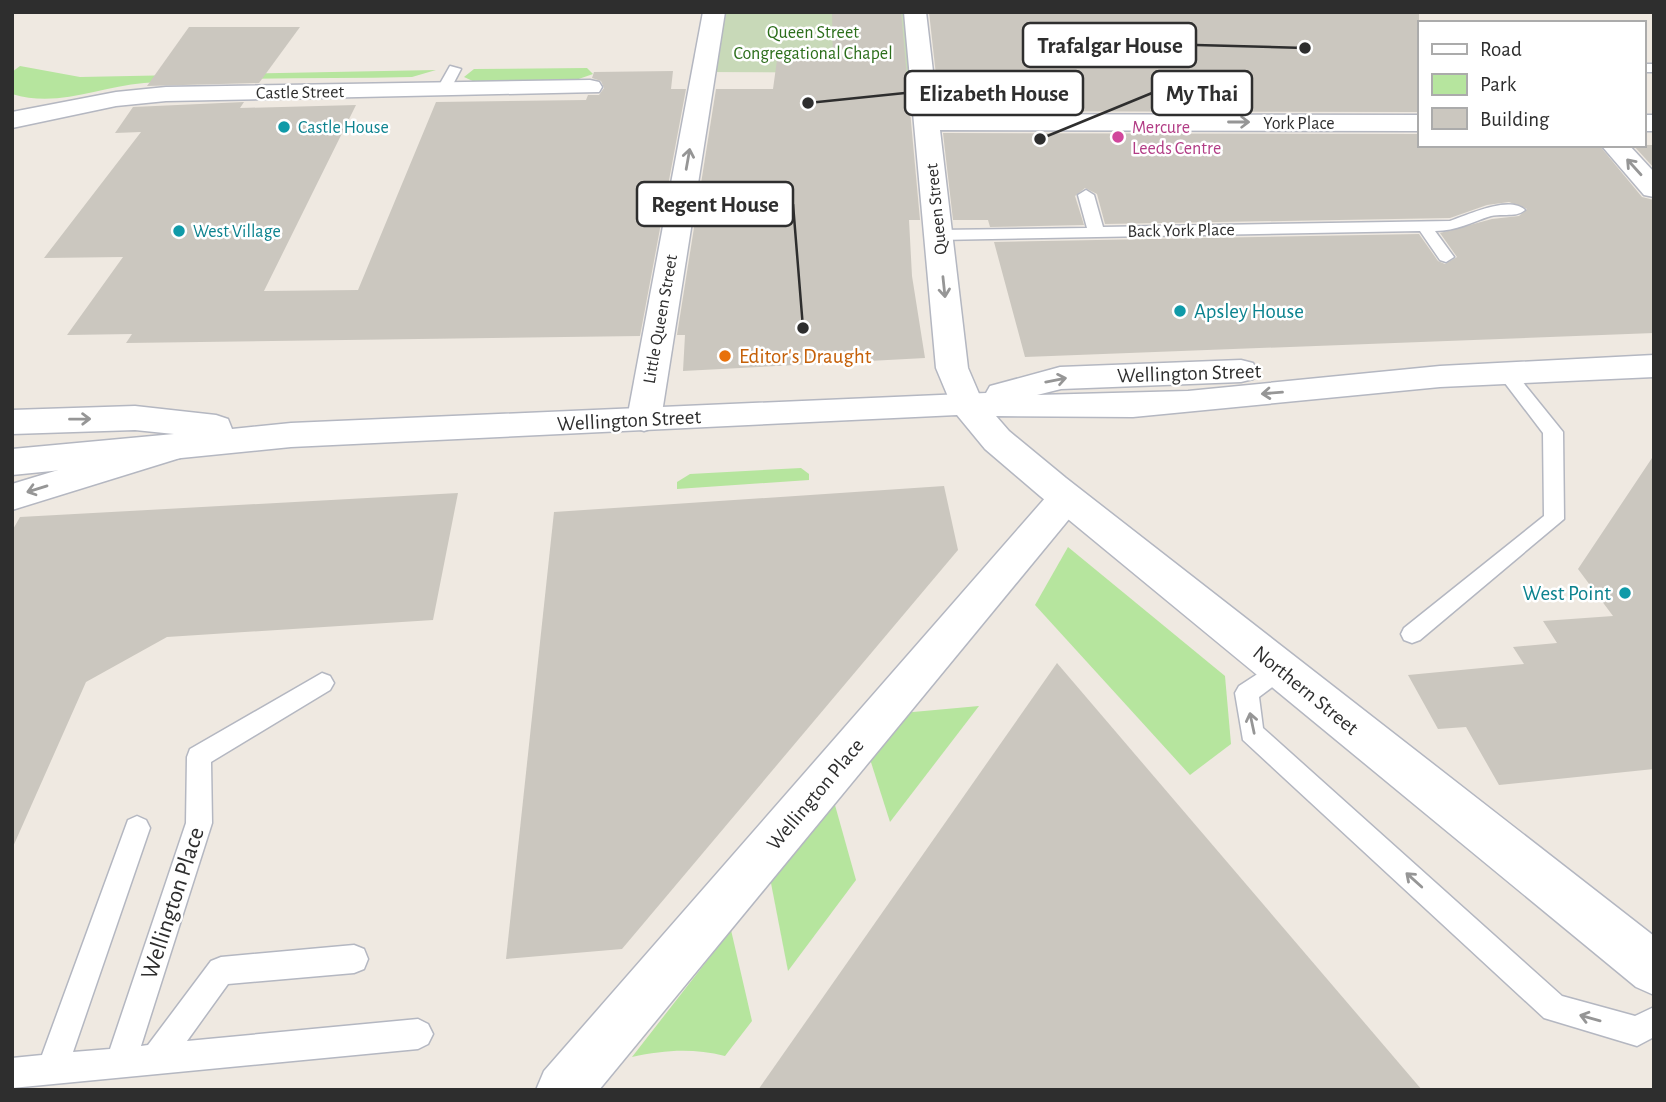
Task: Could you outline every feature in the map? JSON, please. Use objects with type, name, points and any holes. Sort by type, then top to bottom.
[{"type":"street","name":"Little Queen Street","points":[[644,419],[714,12]]},
{"type":"street","name":"Queen Street","points":[[915,12],[952,368],[966,404]]},
{"type":"street","name":"Castle Street","points":[[12,120],[116,99],[166,94],[450,79],[489,95],[590,87]]},
{"type":"street","name":"York Place","points":[[926,122],[1418,123]]},
{"type":"street","points":[[1616,147],[1654,190]]},
{"type":"street","name":"Wellington Street","points":[[12,462],[291,435],[966,404],[1024,409],[1144,404],[1413,379],[1654,366]]},
{"type":"street","name":"Northern Street","points":[[966,404],[997,440],[1066,498],[1654,969]]},
{"type":"street","name":"Wellington Street","points":[[12,422],[135,418],[291,435]]},
{"type":"street","points":[[12,497],[172,448]]},
{"type":"street","name":"Wellington Place","points":[[563,1090],[1066,498]]},
{"type":"lane","points":[[1086,195],[1096,231]]},
{"type":"lane","name":"Back York Place","points":[[938,234],[1452,226],[1490,211],[1517,211]]},
{"type":"lane","points":[[1424,226],[1446,257]]},
{"type":"lane","points":[[1412,634],[1554,519],[1553,432],[1507,374]]},
{"type":"lane","points":[[1279,669],[1247,693],[1252,733],[1554,1008],[1637,1031],[1654,1021]]},
{"type":"lane","name":"Wellington Place","points":[[121,1062],[199,823],[199,757],[322,683]]},
{"type":"lane","points":[[52,1070],[137,828]]},
{"type":"lane","points":[[156,1059],[222,971],[354,959]]},
{"type":"lane","points":[[12,1073],[418,1034]]},
{"type":"green space","name":"Queen Street Congregational Chapel","points":[[711,12],[915,12],[921,73],[703,72]]},
{"type":"green space","points":[[20,66],[80,77],[436,70],[412,77],[144,83],[46,99],[12,94],[12,72]]},
{"type":"green space","points":[[587,68],[593,74],[570,82],[477,83],[464,77],[474,69]]},
{"type":"green space","points":[[801,468],[809,474],[809,480],[677,489],[677,482],[690,474]]},
{"type":"green space","points":[[1068,547],[1225,676],[1231,744],[1190,775],[1035,605]]},
{"type":"green space","points":[[979,706],[890,822],[869,756],[902,713]]},
{"type":"green space","points":[[833,798],[856,880],[788,971],[770,878]]},
{"type":"green space","points":[[731,930],[752,1021],[725,1056],[678,1051],[632,1057]]},
{"type":"building","points":[[832,12],[901,12],[920,220],[909,220],[912,276],[925,358],[683,371],[685,335],[677,335],[716,89],[773,89],[777,60],[833,61]]},
{"type":"building","points":[[929,12],[1419,12],[1418,112],[940,111]]},
{"type":"building","points":[[189,27],[300,27],[259,83],[147,86]]},
{"type":"building","points":[[673,71],[671,89],[686,89],[640,336],[126,343],[132,334],[67,335],[123,257],[44,258],[141,132],[115,133],[133,107],[244,102],[240,108],[356,105],[264,291],[358,290],[436,102],[586,100],[588,95],[599,95],[604,88],[601,81],[592,78],[594,72]]},
{"type":"building","points":[[943,133],[1418,134],[1418,147],[1601,147],[1642,197],[1654,200],[1654,333],[1025,357],[994,242],[1419,234],[1438,261],[1445,264],[1457,257],[1440,233],[1492,219],[1519,216],[1527,209],[1509,202],[1487,205],[1450,218],[1105,224],[1097,194],[1085,188],[1075,196],[1084,225],[990,227],[988,220],[953,220]]},
{"type":"building","points":[[1654,145],[1654,168],[1635,147]]},
{"type":"building","name":"West Point","points":[[1654,455],[1654,769],[1499,785],[1466,727],[1438,729],[1408,675],[1524,664],[1513,647],[1557,643],[1543,621],[1613,616],[1578,569]]},
{"type":"building","points":[[944,486],[958,550],[622,949],[506,959],[554,512]]},
{"type":"building","points":[[458,493],[433,620],[167,637],[86,682],[12,849],[12,531],[20,517]]},
{"type":"building","points":[[1057,663],[1422,1090],[758,1090]]},
{"type":"place","name":"Trafalgar House","points":[[1305,48]]},
{"type":"place","name":"Elizabeth House","points":[[808,103]]},
{"type":"place","name":"Castle House","points":[[284,127]]},
{"type":"place","name":"Mercure Leeds Centre","points":[[1118,137]]},
{"type":"place","name":"My Thai","points":[[1040,139]]},
{"type":"place","name":"West Village","points":[[179,231]]},
{"type":"place","name":"Apsley House","points":[[1180,311]]},
{"type":"place","name":"Regent House","points":[[803,328]]},
{"type":"place","name":"Editor's Draught","points":[[725,356]]},
{"type":"place","name":"West Point","points":[[1625,593]]}]
